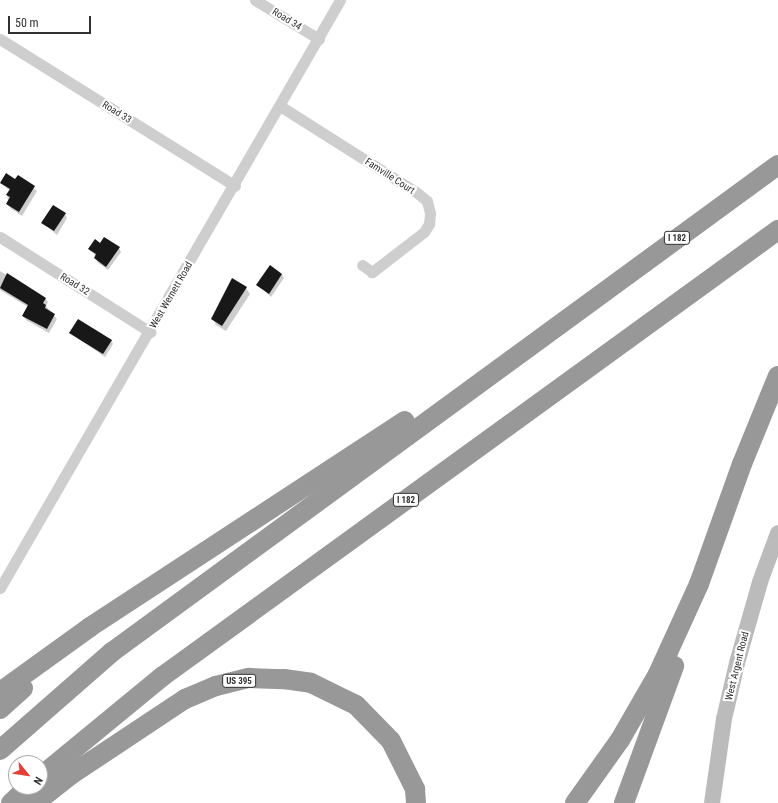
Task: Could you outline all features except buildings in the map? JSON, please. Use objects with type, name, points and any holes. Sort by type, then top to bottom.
[{"type":"highway","name":"I 182","points":[[0,750],[112,652],[594,297],[778,165]]},
{"type":"highway","name":"I 182","points":[[48,770],[163,676],[778,230]]},
{"type":"highway","points":[[0,692],[90,628],[594,297]]},
{"type":"highway","points":[[575,803],[640,708],[699,584],[742,464],[778,376]]},
{"type":"highway","points":[[624,803],[698,599],[699,584]]},
{"type":"highway","points":[[0,709],[90,628]]},
{"type":"highway","name":"US 395","points":[[35,803],[72,774],[185,699],[216,686],[249,678],[284,679],[311,683],[356,705],[391,741],[415,789],[416,803]]},
{"type":"highway","points":[[11,803],[20,795]]},
{"type":"main road","name":"West Argent Road","points":[[712,803],[722,731],[737,663],[760,582],[778,533]]},
{"type":"street","name":"Road 34","points":[[256,0],[318,39]]},
{"type":"street","name":"West Wernett Road","points":[[0,588],[235,186],[340,0]]},
{"type":"street","name":"Road 33","points":[[0,39],[235,186]]},
{"type":"street","name":"Famville Court","points":[[280,106],[416,192],[427,201],[430,213],[429,224],[424,232],[372,272],[362,265]]},
{"type":"street","name":"Road 32","points":[[0,237],[150,332]]}]
